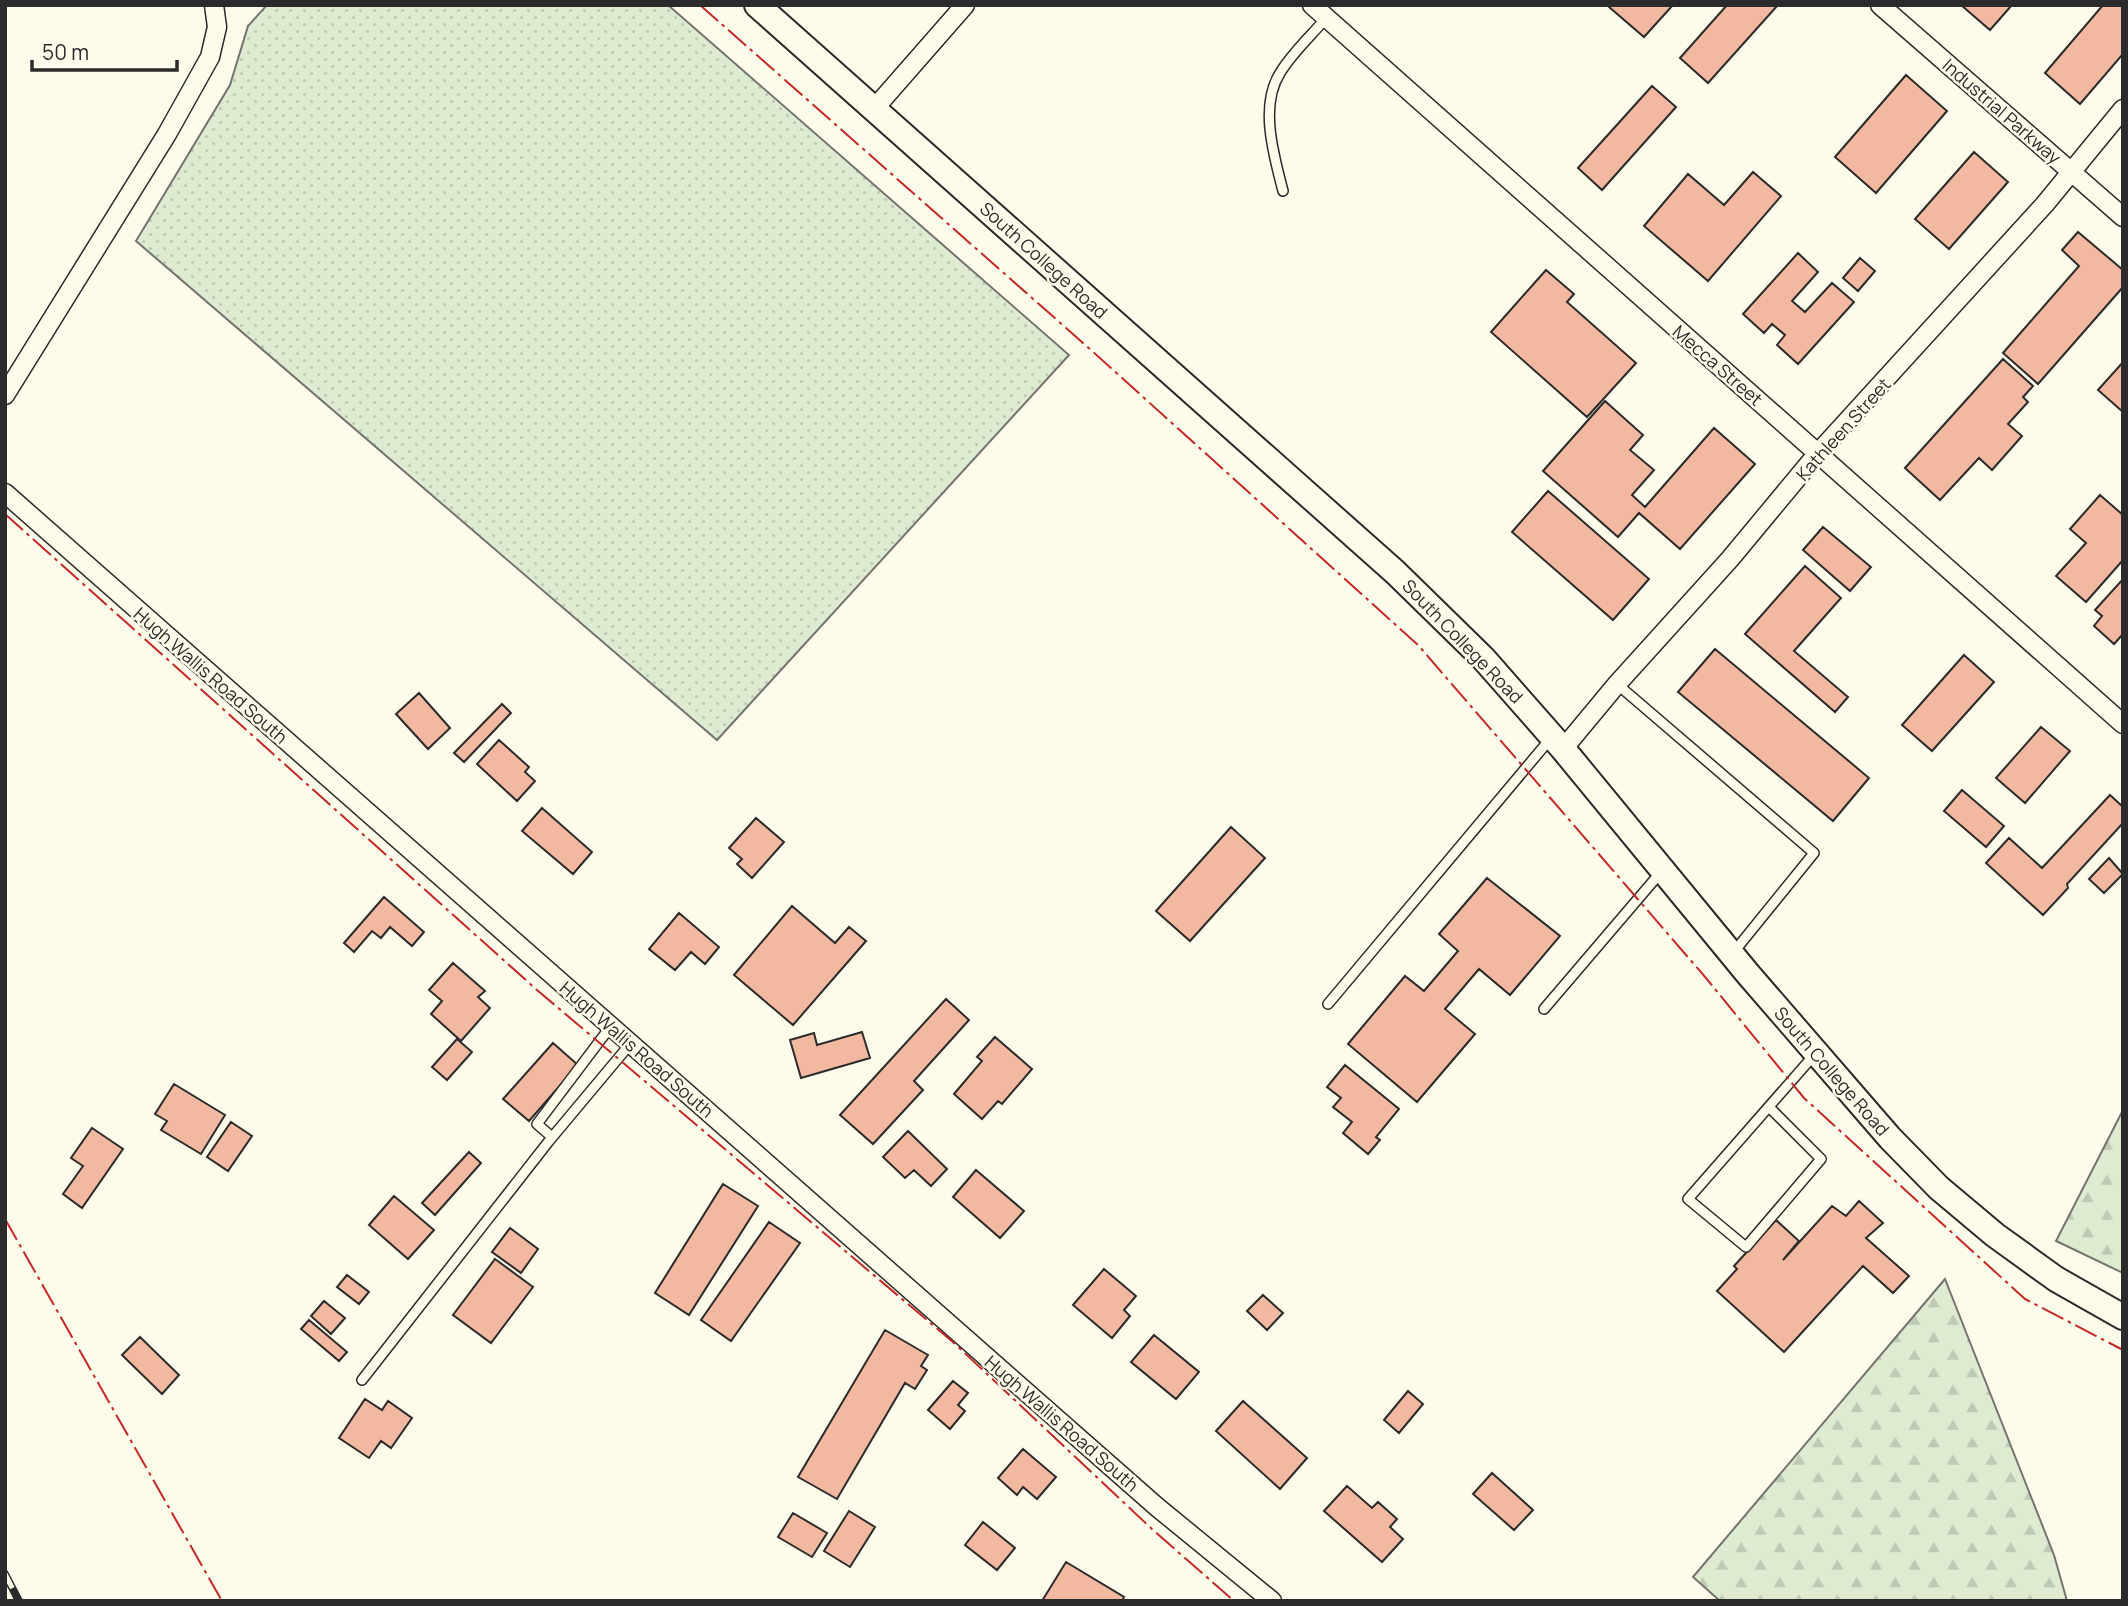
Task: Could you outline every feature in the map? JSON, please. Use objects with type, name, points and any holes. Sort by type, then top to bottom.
[{"type":"street","points":[[5,395],[167,134],[210,57],[217,26],[214,5]]},
{"type":"street","name":"South College Road","points":[[757,5],[1395,572],[1483,657],[1816,1053],[1890,1138],[1939,1188],[1995,1236],[2056,1279],[2123,1317]]},
{"type":"street","points":[[874,109],[965,5]]},
{"type":"street","name":"Mecca Street","points":[[1312,5],[2123,724]]},
{"type":"street","name":"Industrial Parkway","points":[[1880,5],[2123,217]]},
{"type":"street","name":"Kathleen Street","points":[[1558,743],[1617,684],[1730,559],[1818,453],[2045,204],[2123,109]]},
{"type":"street","name":"Hugh Wallis Road South","points":[[5,493],[1157,1507],[1272,1601]]},
{"type":"lane","points":[[1283,191],[1271,127],[1271,95],[1279,74],[1326,18]]},
{"type":"lane","points":[[1617,684],[1814,853],[1732,954]]},
{"type":"lane","points":[[1328,1004],[1558,743]]},
{"type":"lane","points":[[1544,1009],[1662,871]]},
{"type":"lane","points":[[552,1137],[537,1124],[611,1026]]},
{"type":"lane","points":[[362,1380],[552,1137],[631,1043]]},
{"type":"lane","points":[[1769,1107],[1821,1158],[1746,1247],[1688,1199],[1816,1053]]},
{"type":"green space","points":[[267,5],[668,5],[1069,355],[717,740],[136,241],[230,85],[248,26]]},
{"type":"green space","points":[[2123,1110],[2123,1273],[2056,1241]]},
{"type":"green space","points":[[1945,1279],[2054,1555],[2067,1601],[1720,1601],[1693,1577]]},
{"type":"building","points":[[1673,5],[1644,37],[1609,7]]},
{"type":"building","points":[[1727,5],[1778,5],[1708,83],[1680,58]]},
{"type":"building","points":[[1961,5],[2012,5],[1990,30]]},
{"type":"building","points":[[2103,5],[2123,5],[2123,54],[2080,104],[2045,73]]},
{"type":"building","points":[[1906,75],[1947,111],[1876,193],[1835,157]]},
{"type":"building","points":[[1652,86],[1676,107],[1602,190],[1578,168]]},
{"type":"building","points":[[1974,152],[2008,182],[1949,249],[1915,219]]},
{"type":"building","points":[[1753,172],[1781,196],[1708,281],[1644,226],[1688,174],[1724,205]]},
{"type":"building","points":[[2078,232],[2123,270],[2123,287],[2038,384],[2003,353],[2079,266],[2062,250]]},
{"type":"building","points":[[1798,253],[1818,272],[1792,301],[1805,312],[1832,283],[1854,302],[1798,364],[1777,345],[1785,335],[1772,324],[1764,333],[1743,314]]},
{"type":"building","points":[[1860,258],[1875,271],[1858,291],[1843,278]]},
{"type":"building","points":[[1546,270],[1574,294],[1567,302],[1636,363],[1587,417],[1491,332]]},
{"type":"building","points":[[2003,359],[2033,386],[2023,397],[2028,402],[2008,424],[2022,436],[1992,470],[1979,458],[1940,500],[1905,468]]},
{"type":"building","points":[[2123,362],[2123,412],[2098,390]]},
{"type":"building","points":[[1605,401],[1643,435],[1630,450],[1654,470],[1632,495],[1645,507],[1714,428],[1755,464],[1680,549],[1639,513],[1618,537],[1543,471]]},
{"type":"building","points":[[1548,491],[1649,579],[1613,620],[1512,532]]},
{"type":"building","points":[[2100,495],[2123,515],[2123,560],[2086,602],[2056,576],[2086,543],[2070,529]]},
{"type":"building","points":[[1823,527],[1871,567],[1850,591],[1803,550]]},
{"type":"building","points":[[1805,566],[1841,598],[1794,651],[1848,697],[1835,712],[1745,634]]},
{"type":"building","points":[[2123,579],[2123,634],[2114,644],[2094,626],[2102,616],[2095,610]]},
{"type":"building","points":[[1715,649],[1869,778],[1833,821],[1678,692]]},
{"type":"building","points":[[1964,655],[1994,682],[1932,751],[1902,725]]},
{"type":"building","points":[[419,693],[450,728],[428,749],[396,714]]},
{"type":"building","points":[[502,704],[511,713],[464,762],[454,753]]},
{"type":"building","points":[[2041,727],[2070,751],[2025,803],[1996,778]]},
{"type":"building","points":[[499,740],[529,767],[525,772],[535,781],[517,801],[477,764]]},
{"type":"building","points":[[1962,790],[2004,826],[1986,847],[1944,811]]},
{"type":"building","points":[[2110,795],[2123,807],[2123,823],[2067,884],[2068,888],[2043,915],[1986,863],[2009,838],[2042,868]]},
{"type":"building","points":[[542,808],[592,852],[573,874],[522,831]]},
{"type":"building","points":[[756,818],[784,842],[752,878],[737,864],[742,859],[729,848]]},
{"type":"building","points":[[1231,827],[1265,858],[1190,941],[1156,911]]},
{"type":"building","points":[[2109,858],[2123,874],[2104,893],[2089,879]]},
{"type":"building","points":[[1487,878],[1560,936],[1510,995],[1479,969],[1445,1009],[1475,1034],[1417,1102],[1348,1044],[1405,976],[1424,991],[1458,951],[1439,934]]},
{"type":"building","points":[[384,897],[424,932],[412,946],[390,927],[381,938],[372,931],[354,952],[344,943]]},
{"type":"building","points":[[792,906],[835,943],[849,927],[866,941],[793,1025],[734,975]]},
{"type":"building","points":[[679,913],[719,947],[705,964],[691,952],[675,970],[649,949]]},
{"type":"building","points":[[453,963],[485,991],[478,997],[490,1008],[461,1041],[431,1014],[442,1001],[429,990]]},
{"type":"building","points":[[946,999],[969,1020],[914,1081],[923,1090],[873,1144],[840,1115]]},
{"type":"building","points":[[862,1032],[870,1058],[801,1078],[790,1040],[814,1033],[817,1045]]},
{"type":"building","points":[[995,1037],[1032,1069],[1002,1104],[998,1101],[982,1119],[954,1094],[982,1061],[977,1057]]},
{"type":"building","points":[[457,1039],[472,1052],[447,1080],[432,1067]]},
{"type":"building","points":[[553,1043],[578,1065],[529,1121],[503,1099]]},
{"type":"building","points":[[1345,1065],[1399,1109],[1376,1137],[1380,1140],[1368,1154],[1343,1133],[1352,1122],[1333,1107],[1341,1098],[1327,1087]]},
{"type":"building","points":[[174,1084],[225,1115],[201,1154],[161,1130],[167,1121],[155,1114]]},
{"type":"building","points":[[231,1122],[252,1136],[228,1171],[207,1157]]},
{"type":"building","points":[[92,1128],[123,1149],[82,1208],[63,1194],[83,1166],[71,1158]]},
{"type":"building","points":[[908,1131],[947,1169],[931,1186],[914,1170],[905,1178],[883,1157]]},
{"type":"building","points":[[469,1152],[481,1163],[435,1215],[422,1203]]},
{"type":"building","points":[[976,1170],[1024,1211],[1000,1238],[953,1197]]},
{"type":"building","points":[[723,1184],[758,1206],[689,1315],[655,1293]]},
{"type":"building","points":[[394,1196],[434,1230],[408,1259],[369,1225]]},
{"type":"building","points":[[1859,1201],[1883,1223],[1866,1238],[1909,1276],[1893,1293],[1863,1266],[1784,1352],[1717,1291],[1737,1269],[1734,1266],[1776,1220],[1799,1241],[1783,1260],[1832,1206],[1846,1216]]},
{"type":"building","points":[[769,1222],[800,1243],[731,1341],[701,1320]]},
{"type":"building","points":[[510,1228],[538,1249],[521,1273],[492,1252]]},
{"type":"building","points":[[495,1259],[533,1287],[491,1343],[453,1315]]},
{"type":"building","points":[[1104,1269],[1136,1296],[1124,1310],[1130,1316],[1112,1338],[1073,1305]]},
{"type":"building","points":[[347,1275],[369,1292],[359,1304],[337,1287]]},
{"type":"building","points":[[1263,1295],[1283,1313],[1267,1330],[1247,1311]]},
{"type":"building","points":[[324,1301],[345,1318],[331,1334],[311,1316]]},
{"type":"building","points":[[309,1320],[347,1352],[339,1361],[301,1329]]},
{"type":"building","points":[[885,1330],[928,1355],[921,1366],[927,1370],[915,1389],[905,1383],[837,1499],[798,1477]]},
{"type":"building","points":[[1154,1335],[1199,1372],[1176,1399],[1131,1362]]},
{"type":"building","points":[[140,1337],[179,1375],[162,1394],[122,1355]]},
{"type":"building","points":[[953,1381],[968,1393],[958,1405],[965,1411],[950,1429],[928,1410]]},
{"type":"building","points":[[1408,1391],[1423,1404],[1399,1433],[1384,1420]]},
{"type":"building","points":[[365,1399],[382,1410],[388,1401],[412,1418],[391,1448],[381,1441],[369,1458],[339,1438]]},
{"type":"building","points":[[1243,1401],[1307,1458],[1280,1489],[1216,1431]]},
{"type":"building","points":[[1023,1449],[1056,1477],[1037,1499],[1023,1487],[1017,1495],[998,1478]]},
{"type":"building","points":[[1492,1473],[1533,1510],[1514,1530],[1473,1494]]},
{"type":"building","points":[[1347,1486],[1372,1508],[1378,1502],[1397,1519],[1390,1527],[1403,1539],[1382,1562],[1324,1511]]},
{"type":"building","points":[[849,1511],[875,1527],[850,1567],[824,1551]]},
{"type":"building","points":[[793,1513],[827,1533],[812,1557],[778,1537]]},
{"type":"building","points":[[983,1522],[1015,1548],[997,1570],[965,1545]]},
{"type":"building","points":[[1066,1562],[1124,1597],[1122,1601],[1042,1601]]},
{"type":"railway","points":[[5,1574],[19,1601]]},
{"type":"power","points":[[700,5],[1091,350],[1418,645],[1706,978],[1804,1098],[2025,1299],[2123,1350]]},
{"type":"power","points":[[5,514],[537,990],[954,1343],[1153,1530],[1234,1601]]},
{"type":"power","points":[[5,1219],[222,1601]]}]
